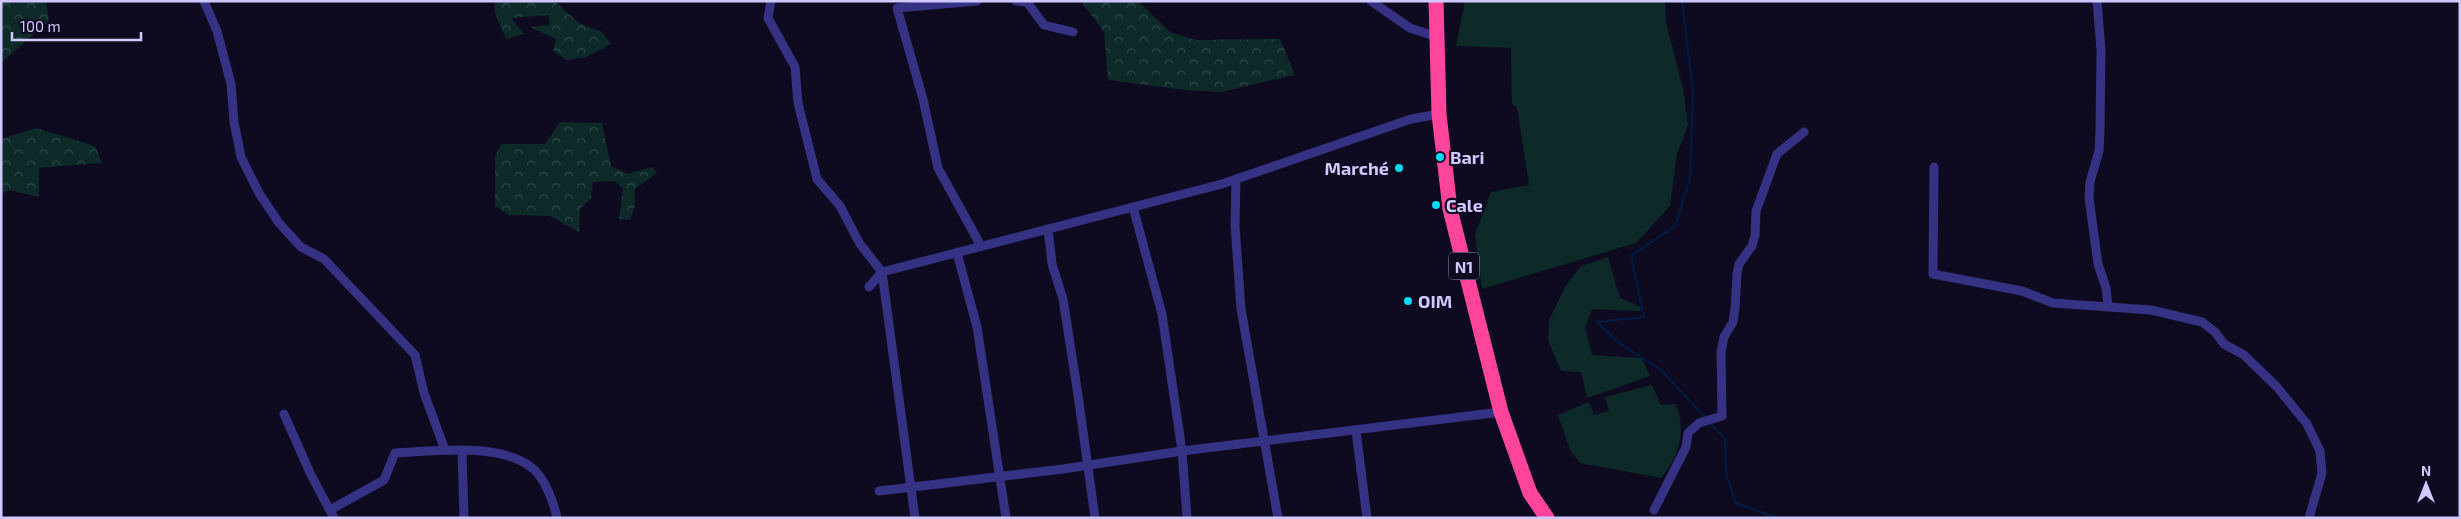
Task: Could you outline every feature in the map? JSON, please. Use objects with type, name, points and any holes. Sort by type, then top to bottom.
[{"type":"highway","name":"N1","points":[[1436,1],[1439,114],[1450,209],[1502,412],[1530,493],[1547,518]]},
{"type":"street","points":[[204,1],[217,31],[231,84],[234,122],[240,157],[259,193],[279,224],[301,247],[324,259],[415,355],[424,392],[445,450]]},
{"type":"street","points":[[771,1],[768,18],[795,67],[798,103],[817,180],[840,206],[860,244],[882,272],[915,518]]},
{"type":"street","points":[[977,1],[897,8],[923,99],[938,168],[981,246]]},
{"type":"street","points":[[1016,1],[1028,2],[1044,26],[1073,32]]},
{"type":"street","points":[[1371,1],[1410,28],[1437,37]]},
{"type":"street","points":[[2097,1],[2101,50],[2100,131],[2098,151],[2090,182],[2089,198],[2098,264],[2106,288],[2108,306]]},
{"type":"street","points":[[868,287],[882,272],[1236,180],[1411,119],[1439,114]]},
{"type":"street","points":[[1654,510],[1686,448],[1688,433],[1699,423],[1719,418],[1723,410],[1722,344],[1733,322],[1737,274],[1740,264],[1752,246],[1755,234],[1756,211],[1777,154],[1804,132]]},
{"type":"street","points":[[1934,167],[1933,274],[2022,291],[2053,302],[2151,310],[2202,322],[2215,332],[2224,344],[2244,356],[2276,387],[2308,424],[2320,451],[2322,473],[2309,518]]},
{"type":"street","points":[[1236,180],[1235,225],[1242,309],[1278,518]]},
{"type":"street","points":[[1133,207],[1162,314],[1182,451],[1187,518]]},
{"type":"street","points":[[1048,229],[1052,264],[1063,299],[1095,518]]},
{"type":"street","points":[[957,253],[978,327],[1006,518]]},
{"type":"street","points":[[879,491],[1086,466],[1182,451],[1502,412]]},
{"type":"street","points":[[284,414],[332,514],[384,480],[395,453],[445,450],[500,453],[532,467],[553,499],[557,518]]},
{"type":"street","points":[[1356,431],[1367,518]]},
{"type":"street","points":[[462,451],[464,518]]},
{"type":"green space","points":[[1,1],[46,1],[49,21],[1,63]]},
{"type":"green space","points":[[494,1],[554,1],[579,23],[602,32],[611,44],[586,57],[567,60],[553,51],[556,39],[530,27],[550,25],[548,15],[511,18],[524,34],[506,39],[495,13]]},
{"type":"green space","points":[[1081,1],[1138,1],[1170,32],[1196,40],[1280,39],[1295,75],[1221,92],[1185,90],[1108,80],[1104,32]]},
{"type":"green space","points":[[1465,1],[1665,1],[1666,22],[1683,88],[1688,125],[1677,154],[1670,206],[1636,243],[1482,289],[1475,235],[1491,192],[1529,185],[1517,108],[1512,104],[1511,48],[1456,46]]},
{"type":"green space","points":[[560,122],[602,123],[611,166],[628,174],[652,167],[657,173],[635,189],[635,205],[630,220],[619,219],[623,189],[615,181],[593,182],[591,198],[580,209],[579,232],[550,216],[509,215],[495,206],[495,156],[501,144],[545,144]]},
{"type":"green space","points":[[36,128],[95,146],[102,163],[39,168],[39,197],[9,190],[1,195],[1,139]]},
{"type":"green space","points":[[1608,257],[1620,298],[1641,307],[1640,311],[1592,309],[1585,327],[1592,355],[1642,358],[1650,376],[1587,398],[1581,372],[1561,371],[1548,340],[1549,320],[1566,285],[1581,266]]},
{"type":"green space","points":[[1652,385],[1661,405],[1675,404],[1681,423],[1681,433],[1676,452],[1661,478],[1580,463],[1570,450],[1558,415],[1589,402],[1594,415],[1609,411],[1605,397]]},
{"type":"waterway","points":[[1682,1],[1693,91],[1690,179],[1675,226],[1631,256],[1644,317],[1597,322],[1619,343],[1661,370],[1706,418]]},
{"type":"waterway","points":[[1709,422],[1725,439],[1726,473],[1736,503],[1778,518]]},
{"type":"place","name":"Bari","points":[[1440,157]]},
{"type":"place","name":"Marché","points":[[1399,168]]},
{"type":"place","name":"Cale","points":[[1436,205]]},
{"type":"place","name":"OIM","points":[[1408,301]]}]
